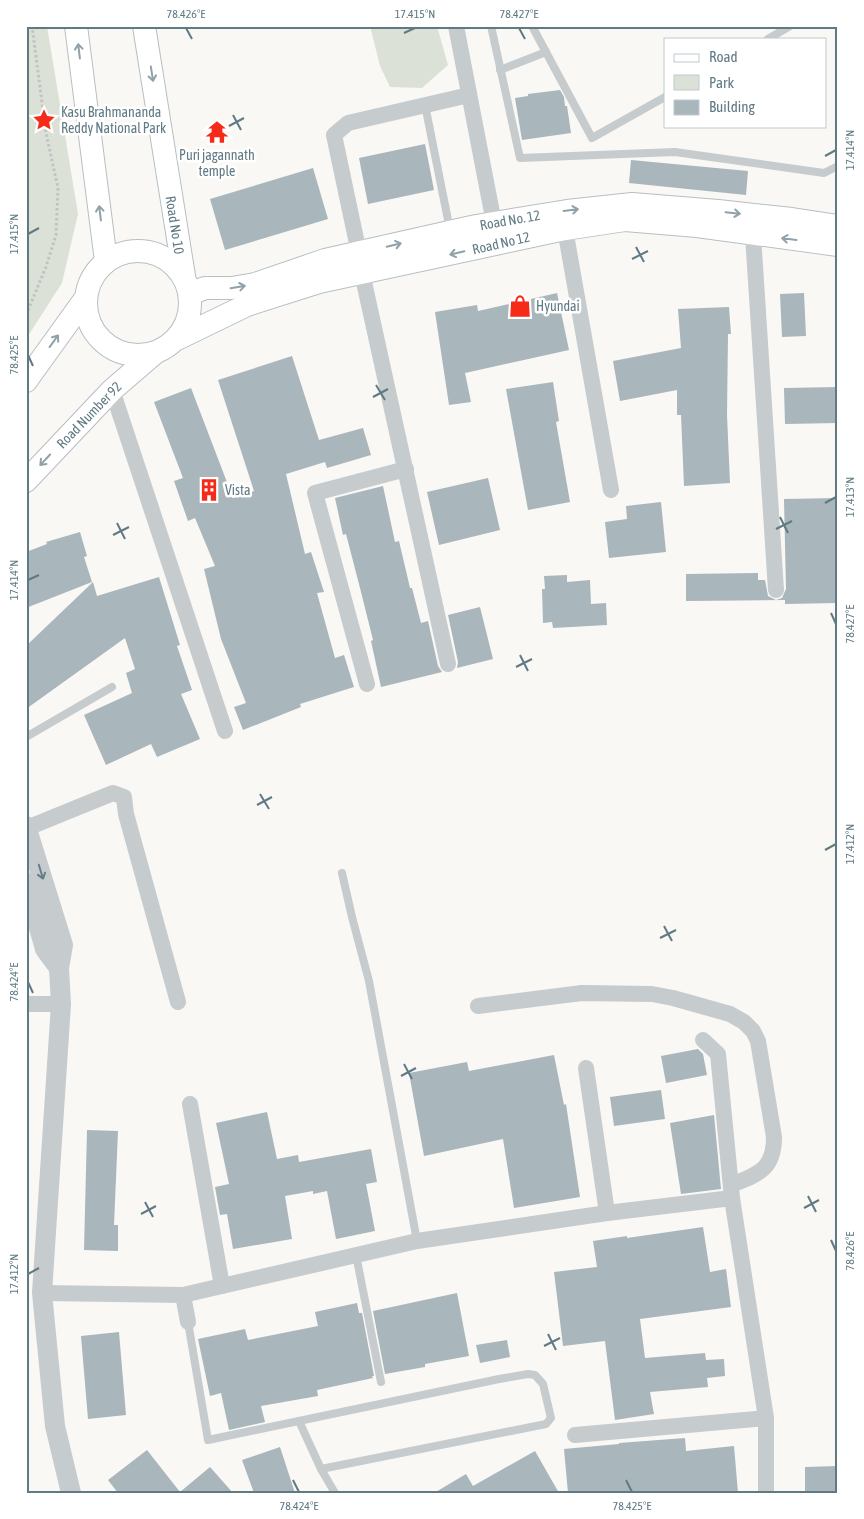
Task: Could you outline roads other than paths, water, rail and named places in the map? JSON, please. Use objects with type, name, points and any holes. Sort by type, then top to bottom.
[{"type":"main road","points":[[76,26],[106,261]]},
{"type":"main road","name":"Road No 10","points":[[144,26],[187,285]]},
{"type":"main road","name":"Road No. 12","points":[[187,285],[205,288],[232,288],[254,284],[325,260],[360,263],[450,232],[567,211],[632,204],[727,212],[838,226]]},
{"type":"main road","name":"Road No 12","points":[[177,339],[247,305],[319,282],[360,263],[626,220],[697,226],[838,245]]},
{"type":"main road","points":[[140,250],[157,254],[172,262],[187,285],[189,318],[177,339],[155,353],[138,356],[121,353],[105,345],[93,332],[86,316],[85,298],[92,278],[106,261],[122,253],[140,250]]},
{"type":"main road","points":[[26,381],[85,298]]},
{"type":"main road","name":"Road Number 92","points":[[26,481],[112,390],[155,353]]},
{"type":"street","points":[[456,26],[494,223]]},
{"type":"street","points":[[448,664],[360,263],[334,135],[348,123],[469,95]]},
{"type":"street","points":[[565,229],[611,490]]},
{"type":"street","points":[[753,235],[776,590]]},
{"type":"street","points":[[112,390],[225,731]]},
{"type":"street","points":[[367,684],[315,493],[406,469]]},
{"type":"street","points":[[71,1493],[55,1426],[42,1293],[61,1004],[60,968],[63,945],[27,827],[113,793],[124,797],[126,814],[178,1002]]},
{"type":"street","points":[[26,882],[45,949],[60,968]]},
{"type":"street","points":[[42,1293],[183,1295],[416,1241],[606,1213],[731,1191],[766,1168],[774,1151],[774,1137],[758,1041],[753,1031],[744,1022],[730,1014],[652,994],[582,993],[478,1006]]},
{"type":"street","points":[[26,1004],[61,1004]]},
{"type":"street","points":[[703,1040],[718,1054],[731,1191],[766,1418],[766,1493]]},
{"type":"street","points":[[586,1068],[606,1213]]},
{"type":"street","points":[[190,1104],[222,1286]]},
{"type":"street","points":[[183,1295],[188,1322]]},
{"type":"street","points":[[575,1435],[766,1418]]},
{"type":"lane","points":[[491,26],[520,158],[675,152],[824,173],[838,166]]},
{"type":"lane","points":[[532,26],[592,138],[664,98]]},
{"type":"lane","points":[[770,38],[790,26]]},
{"type":"lane","points":[[500,70],[546,52]]},
{"type":"lane","points":[[425,105],[450,232]]},
{"type":"lane","points":[[26,737],[112,687]]},
{"type":"lane","points":[[342,873],[369,981],[416,1241]]},
{"type":"lane","points":[[356,1255],[381,1382]]},
{"type":"lane","points":[[188,1322],[208,1440],[528,1374],[535,1375],[543,1384],[551,1418],[546,1424],[321,1469]]},
{"type":"lane","points":[[299,1421],[321,1469],[335,1493]]},
{"type":"place","name":"Kasu Brahmananda Reddy National Park","points":[[44,120]]},
{"type":"place","name":"Puri jagannath temple","points":[[217,132]]},
{"type":"place","name":"Hyundai","points":[[520,306]]},
{"type":"place","name":"Vista","points":[[209,490]]}]
